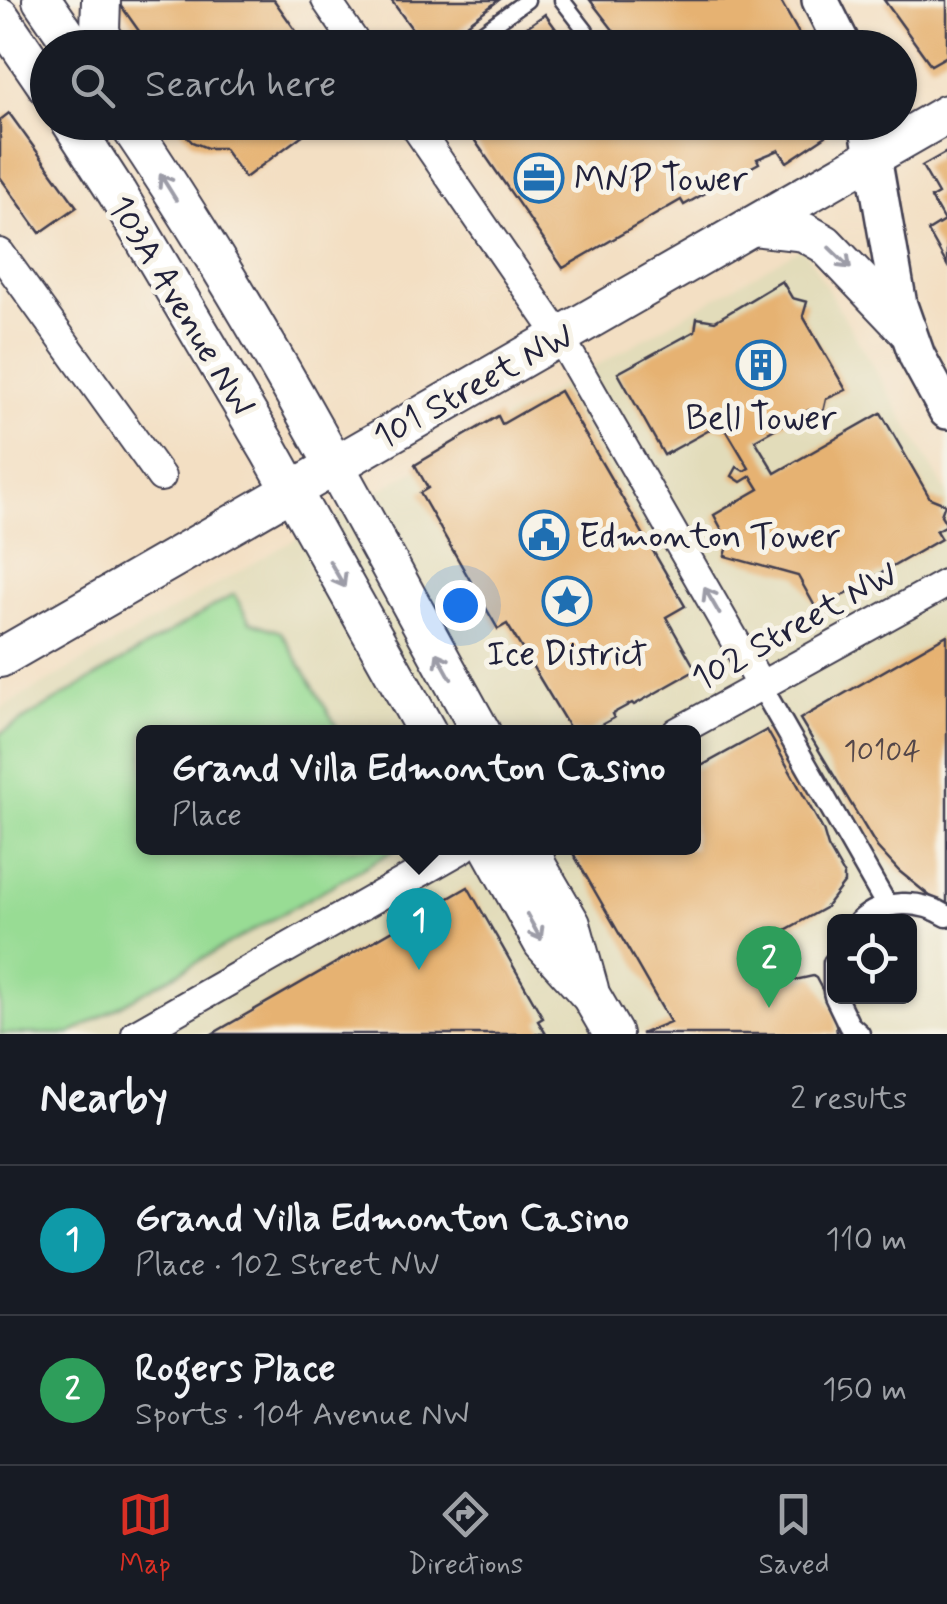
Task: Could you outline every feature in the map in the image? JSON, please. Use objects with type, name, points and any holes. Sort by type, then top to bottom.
[{"type":"main road","points":[[100,30],[101,0]]},
{"type":"main road","points":[[30,60],[2,18],[49,2],[65,30]]},
{"type":"main road","name":"101 Street NW","points":[[917,124],[947,114]]},
{"type":"main road","name":"103A Avenue NW","points":[[83,140],[424,725]]},
{"type":"main road","name":"103A Avenue NW","points":[[139,140],[335,463],[476,725]]},
{"type":"main road","name":"101 Street NW","points":[[0,658],[752,226],[869,140]]},
{"type":"main road","points":[[117,193],[157,227],[212,301],[295,441],[322,463],[335,463]]},
{"type":"main road","points":[[752,226],[804,232],[825,244],[907,330]]},
{"type":"main road","points":[[494,855],[543,943],[591,996],[613,1034]]},
{"type":"main road","points":[[534,855],[571,924],[591,996]]},
{"type":"street","points":[[326,0],[347,30]]},
{"type":"street","points":[[820,0],[835,30]]},
{"type":"street","points":[[424,140],[560,337],[886,906]]},
{"type":"street","points":[[870,140],[896,290],[907,330],[947,411]]},
{"type":"street","points":[[0,252],[160,477]]},
{"type":"street","name":"102 Street NW","points":[[690,725],[947,584]]},
{"type":"street","points":[[136,1034],[451,855]]},
{"type":"street","points":[[872,914],[886,906],[912,903],[947,916]]},
{"type":"street","points":[[840,1004],[859,1034]]},
{"type":"lane","points":[[486,30],[527,0]]},
{"type":"lane","points":[[562,0],[585,30]]},
{"type":"shaded area","name":"Ice District","points":[[803,247],[947,493],[947,1034],[0,1034],[0,709]]},
{"type":"green space","points":[[234,594],[250,622],[281,632],[336,725],[136,725],[136,855],[386,855],[70,1034],[0,1034],[0,734]]},
{"type":"building","points":[[117,0],[274,0],[295,30],[138,30]]},
{"type":"building","points":[[391,0],[499,0],[459,30],[413,30]]},
{"type":"building","points":[[590,0],[780,0],[797,30],[613,30]]},
{"type":"building","points":[[884,0],[947,0],[947,56],[931,65],[917,46],[917,30],[906,30]]},
{"type":"building","points":[[545,14],[557,30],[523,30]]},
{"type":"building","points":[[9,113],[77,207],[40,233],[0,177],[0,120]]},
{"type":"building","points":[[296,140],[245,178],[223,148],[207,148],[192,142]]},
{"type":"building","points":[[474,140],[820,140],[787,162],[779,150],[757,159],[759,163],[735,176],[733,172],[733,178],[709,191],[704,187],[707,192],[684,205],[681,200],[563,268]]},
{"type":"building","points":[[947,152],[947,265],[928,231],[944,221],[931,198],[938,194],[922,166]]},
{"type":"building","points":[[782,281],[792,298],[807,302],[803,316],[846,390],[826,399],[823,412],[809,410],[755,440],[775,473],[881,413],[930,498],[945,504],[941,515],[947,525],[936,531],[941,539],[817,610],[798,576],[725,556],[729,543],[714,515],[759,489],[751,476],[741,482],[732,476],[737,467],[744,471],[749,468],[727,431],[715,427],[664,455],[618,373],[695,331],[697,318],[715,321]]},
{"type":"building","name":"Edmonton Tower","points":[[560,391],[685,606],[666,617],[696,670],[612,714],[614,718],[601,725],[568,725],[507,624],[498,629],[420,493],[428,488],[415,465],[498,416],[502,424]]},
{"type":"building","points":[[947,635],[947,910],[899,871],[877,847],[800,719]]},
{"type":"building","points":[[767,730],[823,830],[844,883],[825,908],[771,938],[758,951],[772,985],[816,978],[835,1014],[837,1034],[641,1034],[670,1022],[574,855],[701,855],[701,766]]},
{"type":"building","points":[[468,887],[543,1018],[538,1021],[546,1034],[212,1034]]},
{"type":"place","name":"MNP Tower","points":[[539,178]]},
{"type":"place","name":"Bell Tower","points":[[761,365]]},
{"type":"place","name":"Edmonton Tower","points":[[544,535]]},
{"type":"place","name":"Ice District","points":[[567,601]]},
{"type":"place","name":"Grand Villa Edmonton Casino","points":[[419,970]]},
{"type":"place","name":"Rogers Place","points":[[769,1008]]}]
